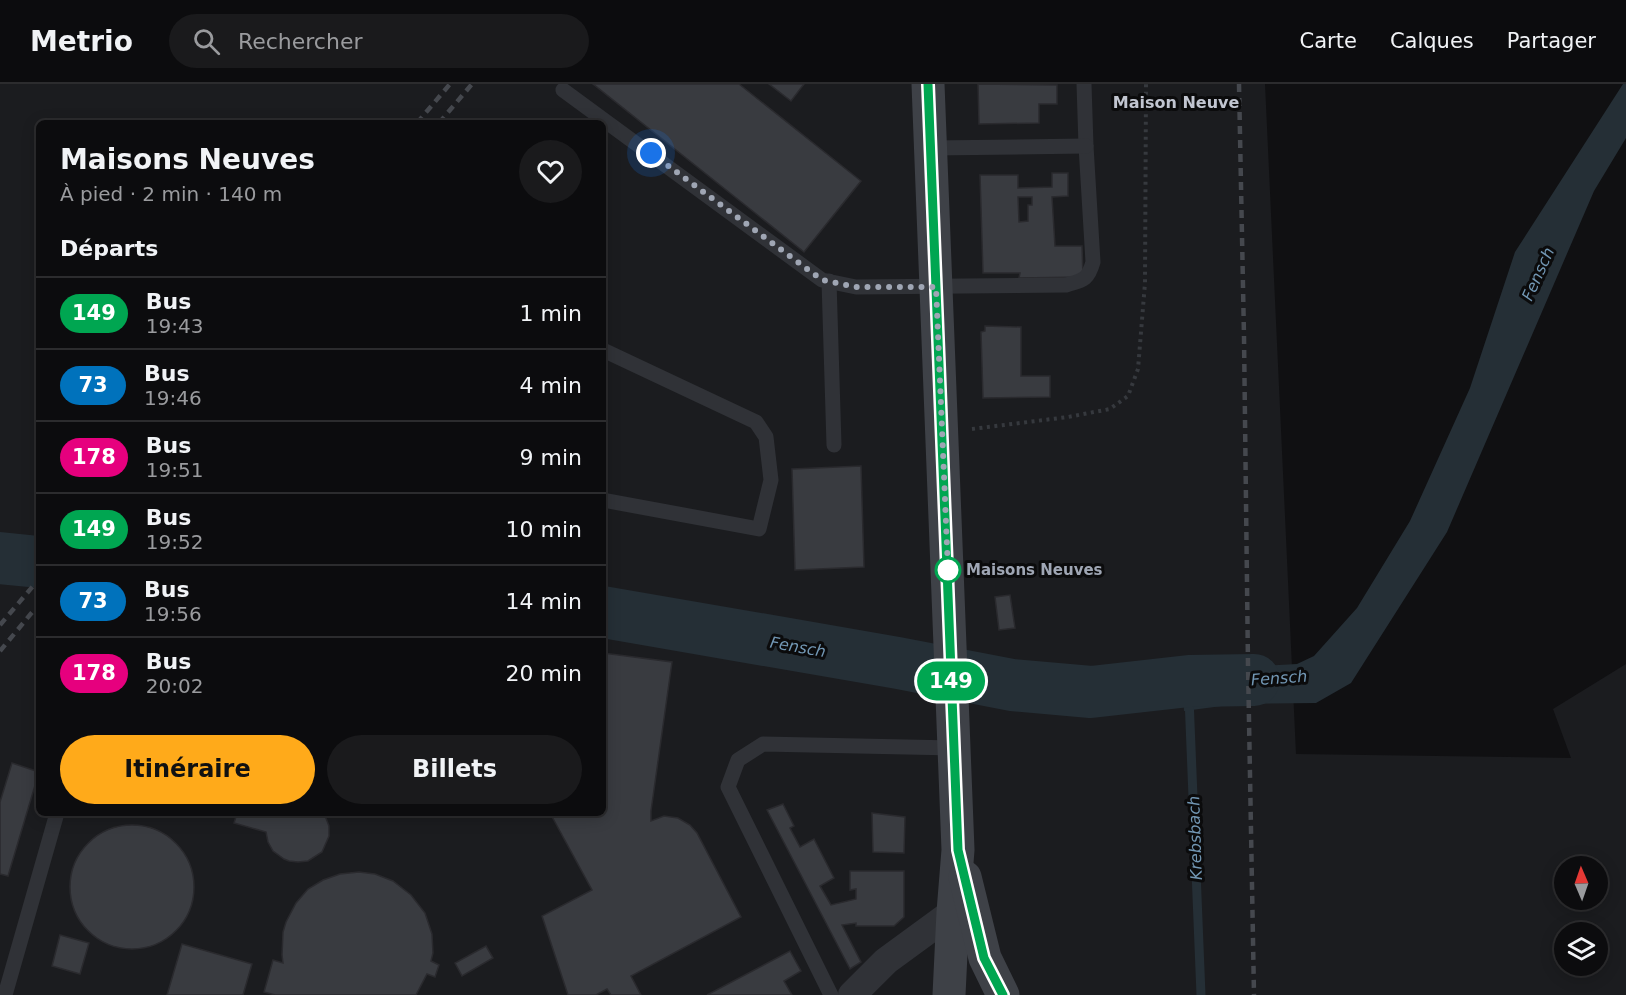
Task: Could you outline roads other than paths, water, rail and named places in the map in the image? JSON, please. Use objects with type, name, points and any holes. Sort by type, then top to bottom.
[{"type":"main road","points":[[928,84],[958,850],[949,995]]},
{"type":"main road","points":[[958,850],[984,958],[1003,995]]},
{"type":"street","points":[[852,995],[886,961],[953,912]]},
{"type":"lane","points":[[606,127],[822,280],[856,287],[1066,285],[1080,281],[1090,274],[1093,262],[1084,84]]},
{"type":"lane","points":[[563,90],[595,119]]},
{"type":"lane","points":[[931,148],[1086,146]]},
{"type":"lane","points":[[829,281],[834,446]]},
{"type":"lane","points":[[606,351],[756,422],[766,437],[771,480],[759,529],[606,501]]},
{"type":"lane","points":[[831,995],[728,787],[738,760],[763,744],[954,748]]},
{"type":"lane","points":[[5,995],[56,816]]},
{"type":"water","points":[[1623,84],[1626,84],[1626,138],[1594,191],[1447,532],[1351,683],[1316,703],[1237,704],[1184,711],[1181,664],[1258,666],[1297,664],[1314,656],[1357,608],[1410,521],[1470,388],[1515,252]]},
{"type":"waterway","name":"Fensch","points":[[0,558],[36,562]]},
{"type":"waterway","name":"Fensch","points":[[606,613],[1012,685],[1091,692],[1189,681],[1254,680]]},
{"type":"waterway","name":"Krebsbach","points":[[1189,698],[1201,995]]},
{"type":"railway","points":[[420,120],[450,84]]},
{"type":"railway","points":[[442,120],[472,84]]},
{"type":"railway","points":[[1239,84],[1254,995]]},
{"type":"railway","points":[[0,625],[36,583]]},
{"type":"railway","points":[[0,651],[36,608]]},
{"type":"place","name":"Maisons Neuves","points":[[948,570]]},
{"type":"district","name":"Maison Neuve","points":[[1176,102]]}]
